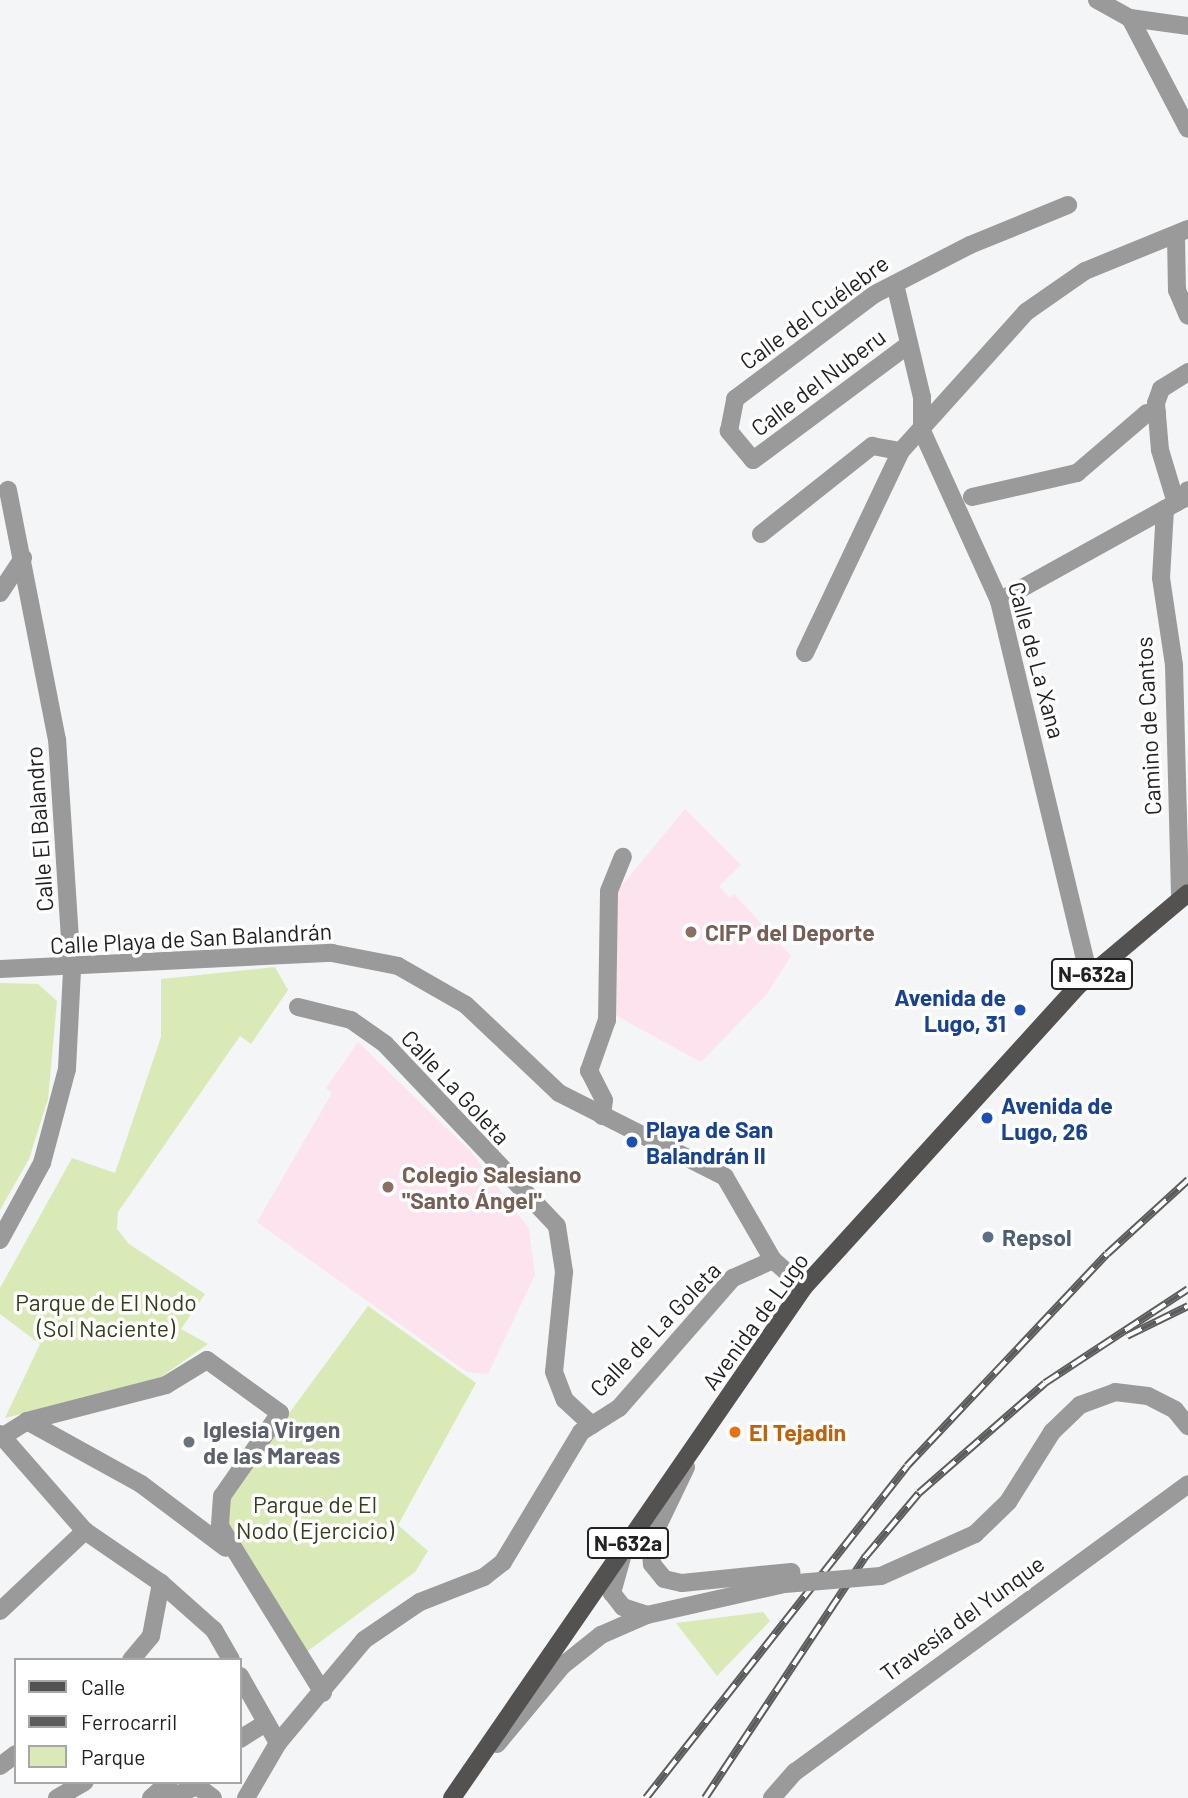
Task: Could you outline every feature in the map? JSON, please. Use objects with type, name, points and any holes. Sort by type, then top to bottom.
[{"type":"main road","name":"Avenida de Lugo","points":[[452,1798],[804,1287],[1089,977],[1184,896]]},
{"type":"street","points":[[1097,0],[1130,18],[1188,26]]},
{"type":"street","points":[[1130,18],[1188,129]]},
{"type":"street","name":"Calle del Cuélebre","points":[[729,431],[735,399],[895,284],[1069,205]]},
{"type":"street","points":[[805,653],[901,451],[1026,312],[1085,271],[1182,232],[1177,290],[1188,316]]},
{"type":"street","name":"Calle de La Xana","points":[[895,284],[922,397],[922,430],[999,601],[1089,977]]},
{"type":"street","name":"Calle del Nuberu","points":[[729,431],[753,460],[908,345]]},
{"type":"street","points":[[999,601],[1176,500],[1160,450],[1157,413],[1161,390],[1188,372]]},
{"type":"street","points":[[972,497],[1077,473],[1147,414],[1157,413]]},
{"type":"street","points":[[761,534],[872,446],[901,451]]},
{"type":"street","name":"Calle El Balandro","points":[[0,1240],[41,1163],[63,1083],[71,1050],[72,970],[57,740],[8,489]]},
{"type":"street","name":"Camino de Cantos","points":[[1176,500],[1161,578],[1174,666],[1184,896]]},
{"type":"street","points":[[0,593],[23,558]]},
{"type":"street","points":[[602,1116],[604,1100],[589,1071],[607,1020],[609,891],[623,858]]},
{"type":"street","name":"Calle Playa de San Balandrán","points":[[0,969],[72,970],[332,953],[398,966],[466,1005],[559,1093],[725,1177],[773,1260]]},
{"type":"street","name":"Calle La Goleta","points":[[298,1007],[351,1020],[384,1044],[557,1226],[564,1272],[554,1372],[565,1400],[592,1425]]},
{"type":"street","points":[[773,1260],[804,1287]]},
{"type":"street","name":"Calle de La Goleta","points":[[246,1798],[278,1743],[323,1693],[364,1640],[420,1602],[484,1577],[503,1562],[581,1432],[619,1408],[733,1278],[773,1260]]},
{"type":"street","points":[[229,1658],[214,1630],[161,1583],[85,1531],[1,1436],[27,1421],[166,1385],[207,1360],[280,1413],[222,1496],[220,1526],[236,1558],[323,1693]]},
{"type":"street","points":[[697,1445],[650,1542],[652,1564],[664,1579],[682,1583],[883,1571],[932,1558],[975,1534],[1008,1502],[1052,1432],[1080,1405],[1115,1392],[1148,1395],[1188,1426]]},
{"type":"street","points":[[27,1421],[141,1484],[236,1558]]},
{"type":"street","name":"Travesía del Yunque","points":[[772,1798],[795,1772],[1188,1484]]},
{"type":"street","points":[[0,1611],[85,1531]]},
{"type":"street","points":[[624,1550],[612,1593],[622,1607],[647,1615]]},
{"type":"street","points":[[452,1798],[562,1666],[601,1635],[647,1615],[788,1578]]},
{"type":"street","points":[[133,1658],[151,1636],[161,1583]]},
{"type":"street","points":[[242,1680],[278,1743]]},
{"type":"street","points":[[242,1738],[266,1723]]},
{"type":"street","points":[[57,1798],[82,1784]]},
{"type":"street","points":[[147,1797],[166,1784]]},
{"type":"street","points":[[170,1798],[197,1787],[214,1798]]},
{"type":"shaded area","name":"CIFP del Deporte","points":[[685,809],[741,865],[719,886],[730,898],[734,894],[791,956],[766,995],[701,1062],[615,1015],[614,895]]},
{"type":"shaded area","name":"Colegio Salesiano \"Santo Ángel\"","points":[[358,1042],[472,1153],[529,1229],[535,1275],[488,1374],[467,1372],[257,1222],[332,1093],[326,1088]]},
{"type":"green space","name":"Parque de El Nodo (Sol Naciente)","points":[[275,967],[288,990],[251,1044],[240,1036],[118,1212],[117,1229],[129,1244],[205,1294],[181,1329],[208,1344],[158,1379],[5,1418],[40,1344],[0,1314],[0,1288],[72,1158],[115,1173],[161,1037],[161,979]]},
{"type":"green space","points":[[0,983],[38,984],[57,1001],[48,1099],[29,1159],[0,1210]]},
{"type":"green space","name":"Parque de El Nodo (Ejercicio)","points":[[368,1306],[476,1383],[398,1525],[428,1551],[415,1572],[305,1653],[225,1525],[226,1499]]},
{"type":"green space","points":[[763,1612],[770,1621],[717,1676],[676,1623]]},
{"type":"railway","points":[[646,1798],[907,1466],[1107,1254],[1188,1180]]},
{"type":"railway","points":[[705,1798],[866,1556],[919,1493],[1045,1383],[1188,1289]]},
{"type":"railway","points":[[1127,1336],[1188,1306]]},
{"type":"place","name":"CIFP del Deporte","points":[[691,932]]},
{"type":"place","name":"Avenida de Lugo, 31","points":[[1020,1010]]},
{"type":"place","name":"Avenida de Lugo, 26","points":[[987,1118]]},
{"type":"place","name":"Playa de San Balandrán II","points":[[632,1142]]},
{"type":"place","name":"Colegio Salesiano \"Santo Ángel\"","points":[[388,1187]]},
{"type":"place","name":"Repsol","points":[[988,1237]]},
{"type":"place","name":"El Tejadin","points":[[735,1432]]},
{"type":"place","name":"Iglesia Virgen de las Mareas","points":[[189,1442]]}]
